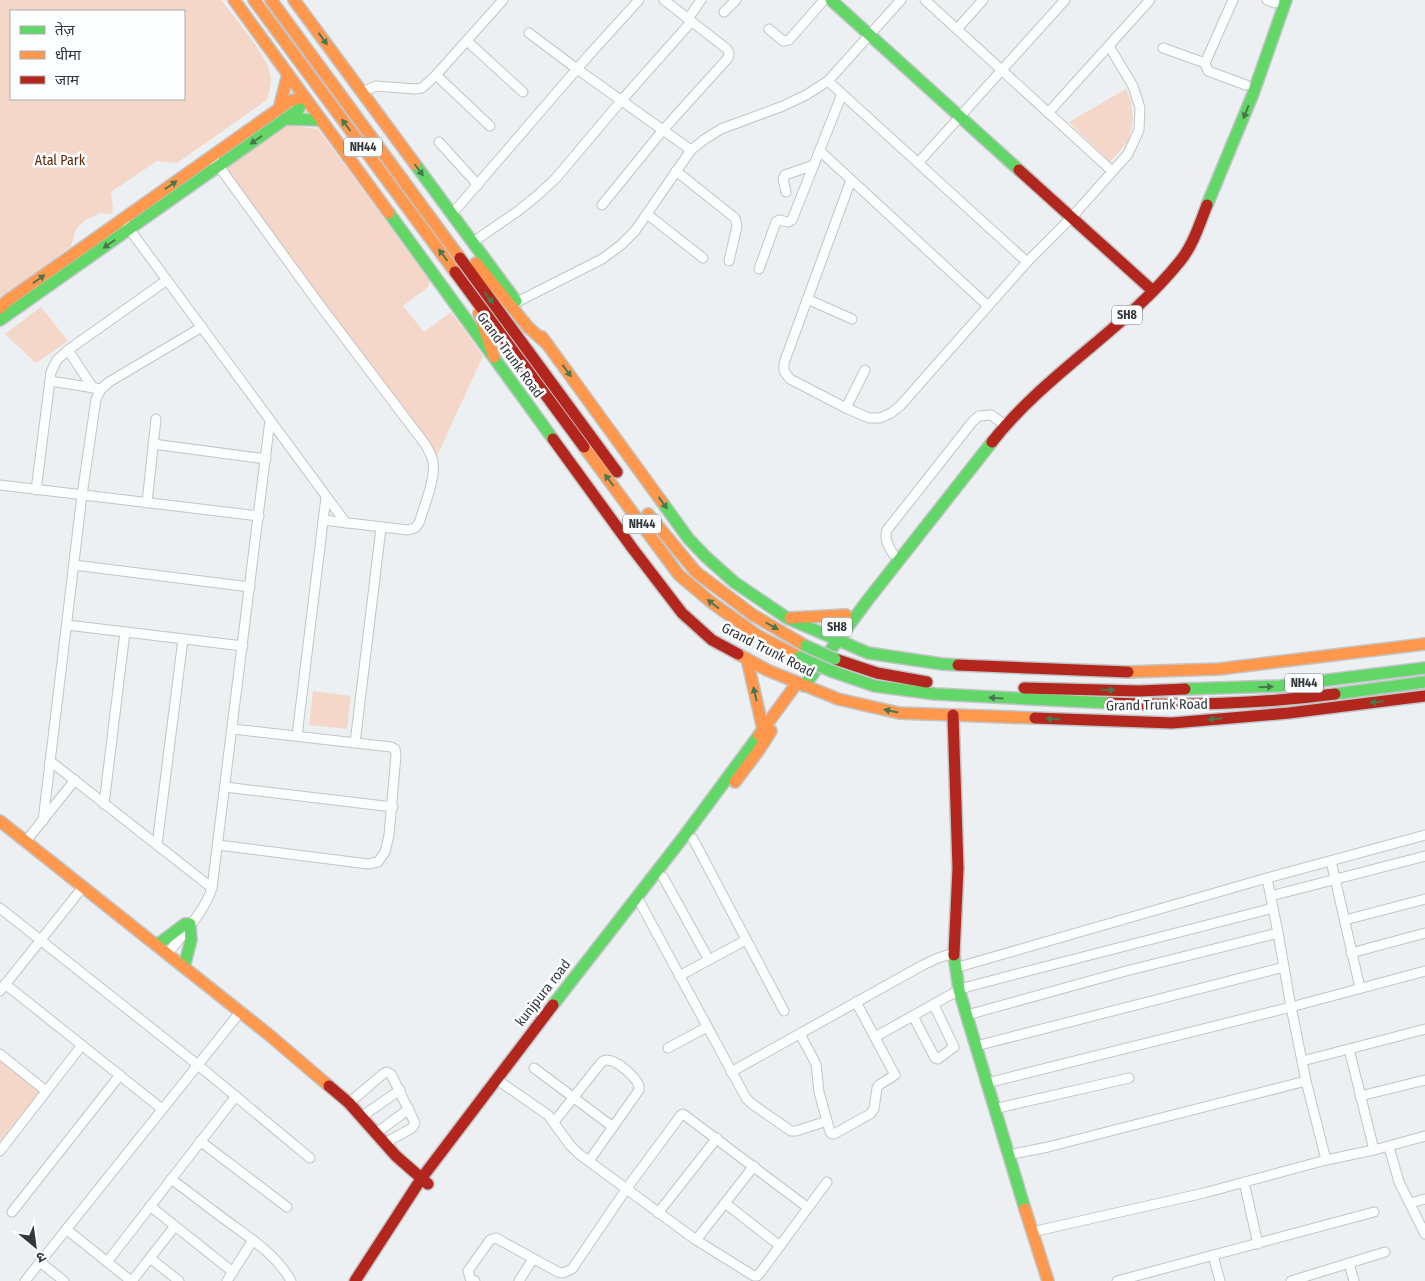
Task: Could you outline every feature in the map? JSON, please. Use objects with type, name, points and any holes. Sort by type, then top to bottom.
[{"type":"main road","name":"Grand Trunk Road","points":[[235,0],[682,613],[712,640],[767,670],[800,685],[838,699],[899,713],[1172,723],[1288,713],[1425,696]]},
{"type":"main road","name":"NH44","points":[[254,0],[679,575],[711,602],[758,635],[799,657],[831,671],[875,686],[935,694],[1168,705],[1287,700],[1425,682]]},
{"type":"main road","name":"NH44","points":[[271,0],[623,480]]},
{"type":"main road","points":[[294,0],[688,538],[734,582],[787,618],[868,653],[942,664],[1119,672],[1219,668],[1425,644]]},
{"type":"main road","points":[[831,0],[1150,288]]},
{"type":"main road","name":"SH8","points":[[834,639],[846,615],[893,554],[1001,422],[1024,405],[1177,265],[1189,247],[1203,216],[1248,90],[1276,1]]},
{"type":"main road","points":[[282,114],[288,74]]},
{"type":"main road","points":[[0,320],[126,224],[215,161],[282,114],[298,110],[304,97]]},
{"type":"main road","points":[[282,114],[321,120]]},
{"type":"main road","points":[[0,308],[7,301],[126,224]]},
{"type":"main road","points":[[450,244],[478,265],[528,327],[547,344]]},
{"type":"main road","points":[[472,294],[494,357]]},
{"type":"main road","name":"SH8","points":[[800,685],[834,639],[867,601],[1001,422]]},
{"type":"main road","name":"NH44","points":[[640,503],[696,572],[753,615],[806,646],[835,659],[877,673],[923,682],[1025,688],[1139,691],[1280,686],[1425,668]]},
{"type":"main road","points":[[787,618],[846,615]]},
{"type":"main road","points":[[747,659],[766,731]]},
{"type":"main road","name":"kunjpura road","points":[[355,1281],[424,1181],[705,815],[800,685]]},
{"type":"main road","points":[[1287,700],[1288,713]]},
{"type":"main road","points":[[953,715],[958,868],[955,968],[959,990],[994,1108],[1048,1281]]},
{"type":"main road","name":"kunjpura road","points":[[639,901],[663,877],[693,839],[705,815]]},
{"type":"main road","points":[[0,821],[241,1011],[349,1103],[396,1156],[424,1181]]},
{"type":"main road","points":[[157,945],[184,924],[190,924],[192,934],[184,967]]},
{"type":"main road","name":"kunjpura road","points":[[364,1281],[424,1181]]},
{"type":"street","points":[[362,92],[376,86],[422,88],[503,0]]},
{"type":"street","points":[[452,214],[640,0]]},
{"type":"street","points":[[602,204],[663,130],[728,58],[727,49],[664,0]]},
{"type":"street","points":[[473,242],[518,211],[556,178],[689,21],[701,0]]},
{"type":"street","points":[[724,12],[736,0]]},
{"type":"street","points":[[769,29],[783,41],[789,40],[824,0]]},
{"type":"street","points":[[517,302],[602,259],[622,245],[635,231],[691,150],[704,139],[721,129],[783,106],[806,95],[828,81],[901,0]]},
{"type":"street","points":[[925,0],[1112,172]]},
{"type":"street","points":[[957,30],[983,0]]},
{"type":"street","points":[[918,163],[1066,0]]},
{"type":"street","points":[[1233,0],[1205,63],[1208,71],[1248,90]]},
{"type":"street","points":[[1048,113],[1109,46],[1146,1]]},
{"type":"street","points":[[529,33],[577,70],[691,150]]},
{"type":"street","points":[[466,41],[522,92]]},
{"type":"street","points":[[851,180],[784,363],[784,371],[790,379],[846,408],[869,418],[880,418],[900,406],[988,306],[1128,154],[1139,130],[1140,108],[1133,86],[1109,46]]},
{"type":"street","points":[[1163,48],[1205,63]]},
{"type":"street","points":[[436,75],[490,126]]},
{"type":"street","points":[[828,81],[1028,262]]},
{"type":"street","points":[[759,268],[776,222],[792,220],[842,94]]},
{"type":"street","points":[[439,142],[478,185]]},
{"type":"street","points":[[820,151],[988,306]]},
{"type":"street","points":[[215,161],[319,304],[425,444],[433,459],[434,469],[432,478],[419,523],[415,528],[408,530],[382,528],[323,520]]},
{"type":"street","points":[[786,192],[783,179],[785,175],[814,165]]},
{"type":"street","points":[[676,171],[736,218],[730,261]]},
{"type":"street","points":[[647,214],[702,258]]},
{"type":"street","points":[[126,224],[346,523]]},
{"type":"street","points":[[36,490],[51,372],[57,360],[68,350],[167,280]]},
{"type":"street","points":[[807,299],[852,319]]},
{"type":"street","points":[[50,381],[97,388],[202,327]]},
{"type":"street","points":[[43,821],[82,495],[97,388],[68,350]]},
{"type":"street","points":[[846,408],[865,370]]},
{"type":"street","points":[[893,554],[886,542],[887,530],[973,421],[984,414],[990,415],[1001,422]]},
{"type":"street","points":[[147,503],[156,419]]},
{"type":"street","points":[[168,953],[203,909],[212,888],[270,420]]},
{"type":"street","points":[[153,444],[266,459]]},
{"type":"street","points":[[0,485],[258,516]]},
{"type":"street","points":[[298,736],[326,497]]},
{"type":"street","points":[[356,743],[382,528]]},
{"type":"street","points":[[74,565],[250,587]]},
{"type":"street","points":[[66,626],[243,646]]},
{"type":"street","points":[[104,804],[125,632]]},
{"type":"street","points":[[157,845],[182,639]]},
{"type":"street","points":[[218,845],[368,864],[378,862],[385,852],[393,807],[396,755],[395,749],[391,747],[232,729]]},
{"type":"street","points":[[50,761],[212,888]]},
{"type":"street","points":[[26,841],[74,780]]},
{"type":"street","points":[[225,787],[393,807]]},
{"type":"street","points":[[955,968],[1266,878],[1425,835]]},
{"type":"street","points":[[693,839],[784,1011]]},
{"type":"street","points":[[1271,896],[1425,856]]},
{"type":"street","points":[[1331,861],[1360,988]]},
{"type":"street","points":[[663,877],[709,960]]},
{"type":"street","points":[[1266,878],[1278,933],[1290,1007],[1326,1160]]},
{"type":"street","points":[[83,887],[3,988],[82,1045],[162,1109]]},
{"type":"street","points":[[1345,920],[1425,899]]},
{"type":"street","points":[[639,901],[746,1098],[787,1129],[796,1131],[827,1121]]},
{"type":"street","points":[[0,908],[198,1064],[310,1158]]},
{"type":"street","points":[[875,1037],[959,990],[1273,908]]},
{"type":"street","points":[[967,1015],[1278,933]]},
{"type":"street","points":[[1351,953],[1425,933]]},
{"type":"street","points":[[679,976],[746,940]]},
{"type":"street","points":[[731,1072],[923,965],[938,958],[954,954]]},
{"type":"street","points":[[976,1046],[1284,967]]},
{"type":"street","points":[[987,1082],[1290,1007],[1425,971]]},
{"type":"street","points":[[800,1034],[816,1064],[819,1092],[831,1133],[834,1134],[870,1114],[874,1108],[877,1088],[895,1075],[856,1002]]},
{"type":"street","points":[[913,1016],[935,1058],[938,1059],[954,1047],[934,1005]]},
{"type":"street","points":[[25,1281],[241,1011]]},
{"type":"street","points":[[668,1048],[707,1028]]},
{"type":"street","points":[[1302,1061],[1425,1028]]},
{"type":"street","points":[[0,1151],[82,1045]]},
{"type":"street","points":[[1349,1049],[1374,1150]]},
{"type":"street","points":[[0,1054],[46,1091]]},
{"type":"street","points":[[554,1122],[604,1061],[609,1060],[615,1063],[638,1082],[639,1090],[589,1161]]},
{"type":"street","points":[[534,1068],[613,1127]]},
{"type":"street","points":[[349,1103],[387,1072],[391,1074],[415,1120],[412,1128],[385,1144]]},
{"type":"street","points":[[12,1212],[120,1075]]},
{"type":"street","points":[[994,1108],[1129,1078]]},
{"type":"street","points":[[1360,1096],[1425,1080]]},
{"type":"street","points":[[1008,1155],[1048,1147],[1306,1081]]},
{"type":"street","points":[[499,1082],[543,1112],[554,1122],[570,1145],[579,1154],[696,1240],[757,1276],[827,1182]]},
{"type":"street","points":[[361,1117],[400,1090]]},
{"type":"street","points":[[107,1262],[236,1096]]},
{"type":"street","points":[[376,1133],[409,1109]]},
{"type":"street","points":[[475,1281],[470,1278],[468,1271],[493,1238],[558,1272],[563,1273],[572,1269],[627,1188],[681,1115],[686,1115],[807,1207]]},
{"type":"street","points":[[1032,1232],[1204,1193],[1425,1136]]},
{"type":"street","points":[[658,1213],[717,1138]]},
{"type":"street","points":[[200,1141],[287,1207]]},
{"type":"street","points":[[1389,1146],[1397,1176],[1425,1234]]},
{"type":"street","points":[[696,1240],[754,1166]]},
{"type":"street","points":[[171,1179],[253,1240],[274,1258],[291,1281]]},
{"type":"street","points":[[1244,1182],[1258,1244]]},
{"type":"street","points":[[1410,1203],[1425,1199]]},
{"type":"street","points":[[725,1203],[780,1246]]},
{"type":"street","points":[[150,1206],[233,1272]]},
{"type":"street","points":[[1117,1281],[1374,1212]]},
{"type":"street","points":[[66,1229],[131,1281],[175,1226]]},
{"type":"street","points":[[227,1281],[253,1240]]},
{"type":"street","points":[[1291,1281],[1385,1252]]},
{"type":"street","points":[[1213,1255],[1220,1281]]},
{"type":"street","points":[[150,1258],[178,1281]]},
{"type":"street","points":[[519,1281],[533,1259]]},
{"type":"street","points":[[40,1262],[64,1281]]},
{"type":"street","points":[[1349,1263],[1354,1281]]},
{"type":"green space","name":"Atal Park","points":[[0,0],[221,0],[259,50],[265,61],[271,80],[267,100],[177,163],[157,161],[111,192],[112,214],[100,213],[85,220],[76,229],[71,246],[0,300]]},
{"type":"green space","points":[[1126,89],[1131,101],[1133,119],[1129,140],[1110,162],[1069,122]]},
{"type":"green space","points":[[286,125],[318,129],[430,281],[428,287],[403,306],[424,332],[451,312],[483,356],[436,458],[227,169]]},
{"type":"green space","points":[[41,307],[68,341],[36,363],[5,334]]},
{"type":"green space","points":[[313,691],[351,696],[347,729],[309,725]]},
{"type":"green space","points":[[0,1060],[39,1092],[0,1141]]},
{"type":"traffic: fast","points":[[831,0],[1019,170]]},
{"type":"traffic: fast","points":[[1207,205],[1253,94],[1286,0]]},
{"type":"traffic: fast","points":[[0,320],[298,110],[304,97]]},
{"type":"traffic: fast","points":[[285,119],[321,120]]},
{"type":"traffic: fast","points":[[415,164],[516,301]]},
{"type":"traffic: fast","points":[[389,213],[553,439]]},
{"type":"traffic: fast","points":[[804,686],[867,601],[992,442]]},
{"type":"traffic: fast","points":[[662,502],[688,538],[705,556],[734,582],[787,618],[868,653],[958,665]]},
{"type":"traffic: fast","points":[[806,646],[835,659]]},
{"type":"traffic: fast","points":[[799,657],[831,671]]},
{"type":"traffic: fast","points":[[1185,689],[1280,686],[1425,668]]},
{"type":"traffic: fast","points":[[831,671],[875,686],[935,694],[1110,703]]},
{"type":"traffic: fast","points":[[1335,694],[1425,682]]},
{"type":"traffic: fast","points":[[553,1005],[685,835],[759,735]]},
{"type":"traffic: fast","points":[[157,945],[185,924],[190,924],[191,940],[184,967]]},
{"type":"traffic: fast","points":[[954,955],[959,990],[1025,1209]]},
{"type":"traffic: slow","points":[[234,0],[389,213]]},
{"type":"traffic: slow","points":[[254,0],[455,272]]},
{"type":"traffic: slow","points":[[271,0],[460,258]]},
{"type":"traffic: slow","points":[[294,0],[415,164]]},
{"type":"traffic: slow","points":[[279,109],[288,74]]},
{"type":"traffic: slow","points":[[0,308],[7,301],[290,101],[304,97]]},
{"type":"traffic: slow","points":[[476,263],[528,327],[547,344]]},
{"type":"traffic: slow","points":[[479,313],[494,357]]},
{"type":"traffic: slow","points":[[542,337],[662,502]]},
{"type":"traffic: slow","points":[[584,447],[679,575],[711,602],[757,635],[799,657]]},
{"type":"traffic: slow","points":[[648,514],[696,572],[753,615],[806,646]]},
{"type":"traffic: slow","points":[[790,618],[846,615]]},
{"type":"traffic: slow","points":[[1128,672],[1219,669],[1425,644]]},
{"type":"traffic: slow","points":[[738,654],[767,670],[838,699],[899,713],[1035,718]]},
{"type":"traffic: slow","points":[[747,659],[763,729]]},
{"type":"traffic: slow","points":[[759,735],[797,683]]},
{"type":"traffic: slow","points":[[735,782],[771,731]]},
{"type":"traffic: slow","points":[[0,821],[268,1034],[329,1086]]},
{"type":"traffic: slow","points":[[1025,1209],[1048,1281]]},
{"type":"traffic: jam","points":[[1019,170],[1153,291]]},
{"type":"traffic: jam","points":[[992,442],[1013,417],[1037,394],[1136,308],[1159,285],[1189,248],[1207,205]]},
{"type":"traffic: jam","points":[[460,258],[617,472]]},
{"type":"traffic: jam","points":[[455,272],[584,447]]},
{"type":"traffic: jam","points":[[553,439],[682,613],[712,640],[738,654]]},
{"type":"traffic: jam","points":[[835,659],[877,673],[927,682]]},
{"type":"traffic: jam","points":[[958,665],[1128,672]]},
{"type":"traffic: jam","points":[[1024,688],[1139,691],[1185,689]]},
{"type":"traffic: jam","points":[[1110,703],[1222,703],[1279,700],[1335,694]]},
{"type":"traffic: jam","points":[[1035,718],[1172,723],[1289,713],[1425,696]]},
{"type":"traffic: jam","points":[[953,715],[958,868],[954,955]]},
{"type":"traffic: jam","points":[[355,1281],[421,1179],[553,1005]]},
{"type":"traffic: jam","points":[[329,1086],[349,1103],[396,1156],[428,1184]]}]
